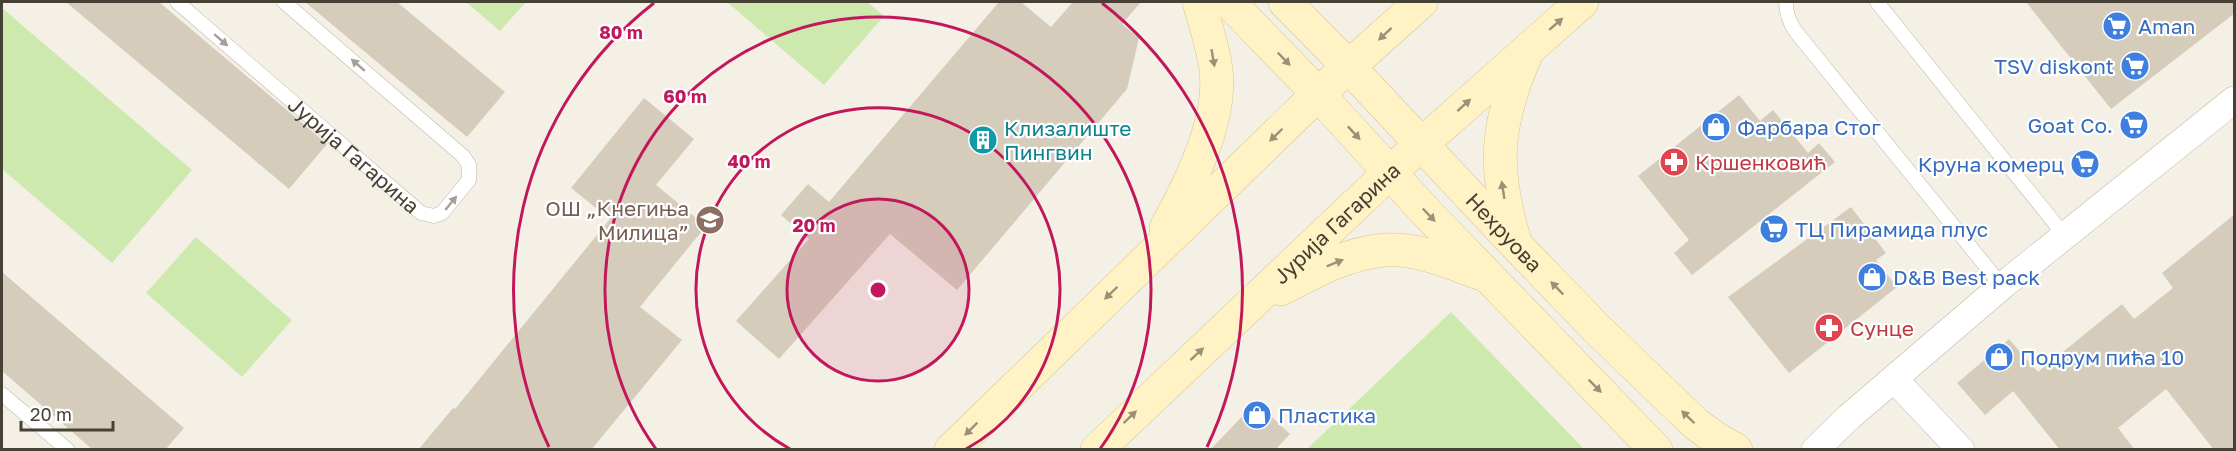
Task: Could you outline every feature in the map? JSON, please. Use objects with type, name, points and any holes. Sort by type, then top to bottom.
[{"type":"main road","points":[[1153,252],[1180,202],[1202,150],[1211,121],[1216,71],[1199,2]]},
{"type":"main road","name":"Нехруова","points":[[1229,2],[1487,276],[1656,450]]},
{"type":"main road","name":"Нехруова","points":[[1285,2],[1597,329],[1696,424],[1715,438],[1738,450]]},
{"type":"main road","points":[[951,450],[1318,94],[1421,2]]},
{"type":"main road","name":"Јурија Гагарина","points":[[1097,450],[1389,173],[1582,2]]},
{"type":"main road","points":[[1517,246],[1509,223],[1502,182],[1500,139],[1507,101],[1530,46]]},
{"type":"main road","points":[[1229,323],[1280,289],[1315,271],[1365,253],[1386,250],[1416,253],[1444,260],[1487,276]]},
{"type":"main road","points":[[1738,450],[1753,450]]},
{"type":"street","points":[[1811,448],[2002,286],[2235,100]]},
{"type":"street","points":[[1894,379],[1960,450]]},
{"type":"lane","name":"Јурија Гагарина","points":[[177,2],[421,213],[434,216],[442,213],[470,180],[469,165],[463,156],[284,2]]},
{"type":"lane","points":[[1786,2],[1789,21],[1796,32],[2002,286]]},
{"type":"lane","points":[[1877,2],[2065,236]]},
{"type":"lane","points":[[2,394],[68,450]]},
{"type":"green space","points":[[466,2],[526,2],[500,31]]},
{"type":"green space","points":[[727,2],[867,2],[884,16],[824,85]]},
{"type":"green space","points":[[2,8],[192,170],[112,263],[2,169]]},
{"type":"green space","points":[[196,237],[292,320],[242,377],[146,293]]},
{"type":"green space","points":[[1451,312],[1584,449],[1307,449]]},
{"type":"building","points":[[66,2],[159,2],[327,144],[289,189]]},
{"type":"building","points":[[305,2],[397,2],[505,92],[467,137]]},
{"type":"building","name":"Клизалиште Пингвин","points":[[999,2],[1021,2],[1051,27],[1073,2],[1141,2],[1122,24],[1139,38],[1127,89],[957,290],[890,234],[779,359],[736,321],[809,239],[781,215],[808,184],[829,202]]},
{"type":"building","points":[[2026,2],[2235,2],[2235,13],[2111,109]]},
{"type":"building","points":[[1739,95],[1760,121],[1773,110],[1808,153],[1819,143],[1835,162],[1692,275],[1674,253],[1689,240],[1638,176]]},
{"type":"building","points":[[644,98],[694,139],[656,185],[706,226],[640,307],[682,340],[591,450],[418,450],[453,408],[455,409],[610,219],[571,188]]},
{"type":"building","points":[[1851,207],[1886,253],[1876,260],[1897,287],[1789,373],[1728,297]]},
{"type":"building","points":[[2235,214],[2235,450],[2214,450],[2166,389],[2118,428],[2135,450],[2060,450],[2013,391],[1985,415],[1957,383],[2009,339],[2038,372],[2122,304],[2134,319],[2173,288],[2162,273]]},
{"type":"building","points":[[2,272],[184,428],[165,450],[93,450],[2,371]]},
{"type":"building","name":"Пластика","points":[[1256,402],[1290,434],[1275,450],[1210,450]]},
{"type":"place","name":"Aman","points":[[2117,26]]},
{"type":"place","name":"TSV diskont","points":[[2135,66]]},
{"type":"place","name":"Goat Co.","points":[[2134,125]]},
{"type":"place","name":"Фарбара Стог","points":[[1716,127]]},
{"type":"place","name":"Клизалиште Пингвин","points":[[983,140]]},
{"type":"place","name":"Кршенковић","points":[[1674,162]]},
{"type":"place","name":"Круна комерц","points":[[2085,164]]},
{"type":"place","name":"ОШ „Кнегиња Милица”","points":[[710,220]]},
{"type":"place","name":"ТЦ Пирамида плус","points":[[1774,229]]},
{"type":"place","name":"D&B Best pack","points":[[1872,277]]},
{"type":"place","name":"Сунце","points":[[1829,328]]},
{"type":"place","name":"Подрум пића 10","points":[[1999,357]]},
{"type":"place","name":"Пластика","points":[[1257,415]]}]
